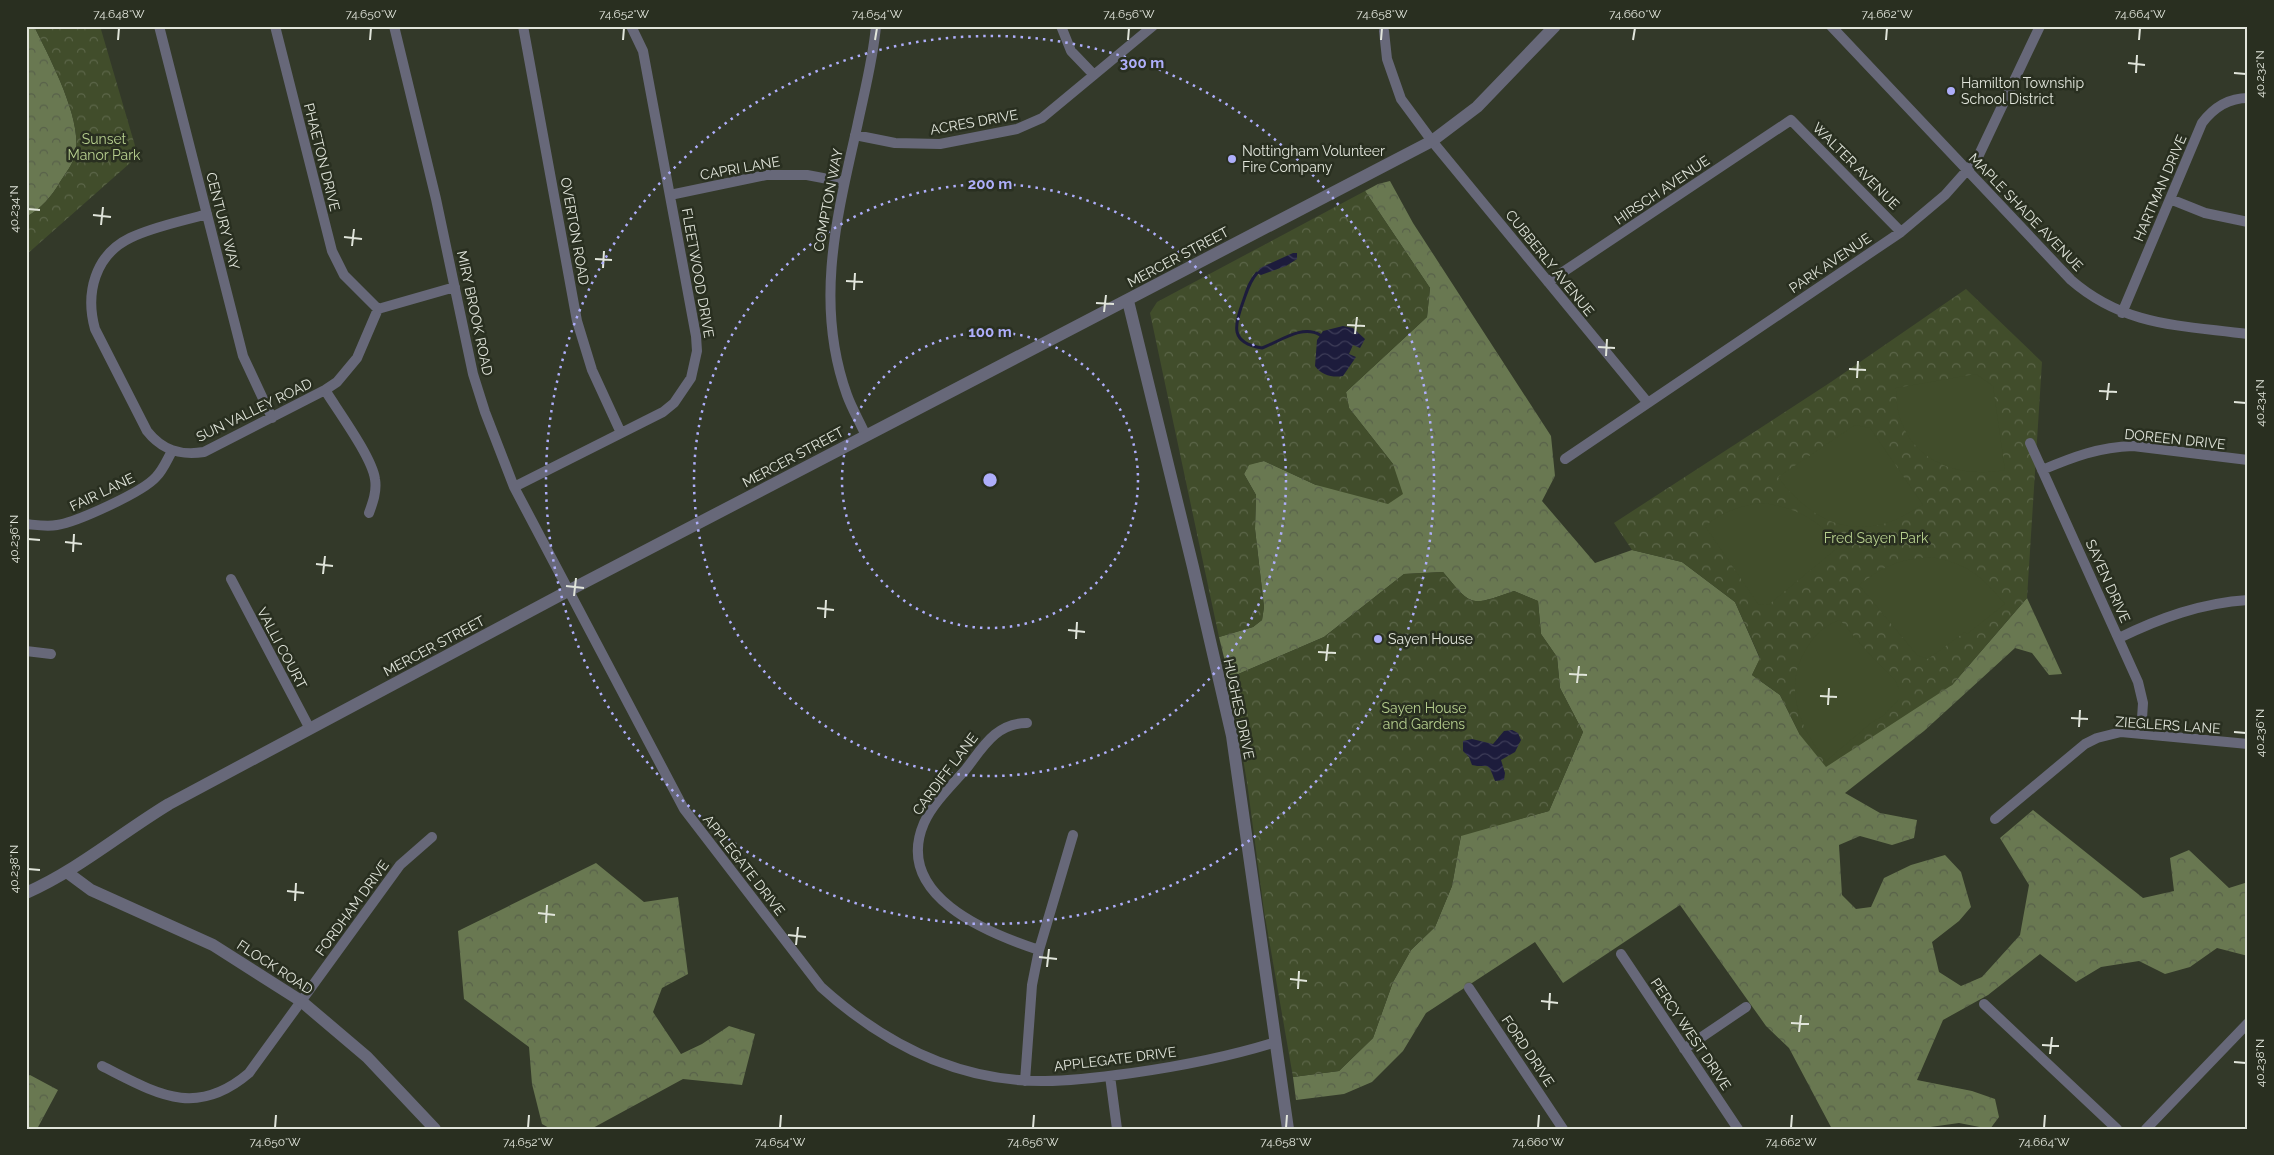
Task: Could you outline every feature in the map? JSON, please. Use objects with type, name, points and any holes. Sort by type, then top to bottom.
[{"type":"street","name":"CENTURY WAY","points":[[158,26],[243,356],[272,418]]},
{"type":"street","name":"PHAETON DRIVE","points":[[275,26],[332,251],[344,275],[378,309]]},
{"type":"street","name":"MIRY BROOK ROAD","points":[[394,26],[436,199],[474,374],[488,420],[514,487],[568,591]]},
{"type":"street","name":"OVERTON ROAD","points":[[523,26],[577,321],[592,370],[621,434]]},
{"type":"street","name":"FLEETWOOD DRIVE","points":[[514,487],[662,412],[684,391],[695,365],[696,336],[643,51],[631,26]]},
{"type":"street","name":"COMPTON WAY","points":[[866,436],[847,395],[839,363],[833,323],[831,266],[834,234],[871,66],[876,26]]},
{"type":"street","points":[[1061,26],[1071,51],[1094,75]]},
{"type":"street","name":"ACRES DRIVE","points":[[855,135],[895,143],[940,144],[1017,129],[1042,118],[1153,26]]},
{"type":"street","name":"MERCER STREET","points":[[26,893],[68,873],[138,822],[169,804],[568,591],[1432,141],[1477,106],[1555,26]]},
{"type":"street","name":"MAPLE SHADE AVENUE","points":[[1831,26],[2071,280],[2102,304],[2122,313],[2146,320],[2248,334]]},
{"type":"street","name":"PARK AVENUE","points":[[1565,459],[1925,214],[1968,171],[1977,159],[2040,26]]},
{"type":"street","name":"CUBBERLY AVENUE","points":[[1384,31],[1387,59],[1401,99],[1432,141],[1648,403]]},
{"type":"street","name":"HARTMAN DRIVE","points":[[2122,313],[2202,123],[2210,113],[2228,101],[2248,98]]},
{"type":"street","name":"WALTER AVENUE","points":[[1791,120],[1901,232]]},
{"type":"street","name":"HIRSCH AVENUE","points":[[1548,282],[1791,120]]},
{"type":"street","name":"CAPRI LANE","points":[[670,195],[766,175],[807,175],[844,182]]},
{"type":"street","points":[[2170,199],[2205,213],[2226,219],[2248,222]]},
{"type":"street","points":[[172,451],[154,439],[147,431],[94,329],[91,315],[91,288],[101,264],[120,244],[132,237],[207,214]]},
{"type":"street","points":[[378,309],[455,287]]},
{"type":"street","name":"HUGHES DRIVE","points":[[1128,301],[1191,558],[1232,736],[1288,1129]]},
{"type":"street","name":"SUN VALLEY ROAD","points":[[172,451],[183,454],[204,452],[325,390],[348,371],[357,358],[378,309]]},
{"type":"street","points":[[325,390],[370,463],[375,478],[376,492],[369,514]]},
{"type":"street","name":"SAYEN DRIVE","points":[[2030,443],[2141,690],[2143,703],[2142,734]]},
{"type":"street","name":"DOREEN DRIVE","points":[[2042,470],[2075,456],[2115,447],[2133,446],[2248,460]]},
{"type":"street","name":"FAIR LANE","points":[[26,524],[48,526],[69,523],[103,508],[155,479],[162,471],[172,451]]},
{"type":"street","name":"VALLI COURT","points":[[231,579],[310,730]]},
{"type":"street","name":"APPLEGATE DRIVE","points":[[568,591],[684,809],[821,987],[871,1028],[920,1055],[967,1071],[1025,1081],[1072,1080],[1110,1076],[1206,1061],[1276,1042]]},
{"type":"street","points":[[2119,638],[2182,611],[2207,605],[2248,600]]},
{"type":"street","points":[[26,652],[51,654]]},
{"type":"street","name":"CARDIFF LANE","points":[[1027,723],[1010,725],[991,737],[925,821],[919,844],[919,857],[921,869],[934,891],[964,916],[1005,939],[1039,950]]},
{"type":"street","name":"ZIEGLERS LANE","points":[[1995,819],[2085,744],[2109,734],[2120,732],[2248,744]]},
{"type":"street","points":[[1025,1081],[1029,1012],[1039,950],[1074,835]]},
{"type":"street","name":"FORDHAM DRIVE","points":[[102,1066],[168,1096],[182,1098],[211,1096],[231,1086],[249,1073],[400,865],[432,837]]},
{"type":"street","name":"FLOCK ROAD","points":[[68,873],[91,890],[213,945],[301,1000],[367,1057],[435,1129]]},
{"type":"street","name":"PERCY WEST DRIVE","points":[[1621,954],[1738,1129]]},
{"type":"street","name":"FORD DRIVE","points":[[1469,988],[1563,1129]]},
{"type":"street","points":[[1984,1004],[2117,1129]]},
{"type":"street","points":[[1684,1049],[1746,1008]]},
{"type":"street","points":[[2146,1129],[2248,1023]]},
{"type":"street","points":[[1110,1076],[1117,1129]]},
{"type":"green space","points":[[26,26],[34,26],[64,89],[70,107],[76,141],[73,162],[57,187],[41,206],[26,217]]},
{"type":"green space","name":"Sunset Manor Park","points":[[34,26],[100,26],[138,156],[26,255],[26,217],[41,206],[57,187],[73,162],[76,141],[70,107],[64,89]]},
{"type":"green space","points":[[1390,181],[1413,223],[1551,436],[1555,476],[1542,501],[1595,563],[1632,550],[1682,562],[1735,602],[1760,659],[1752,675],[1780,695],[1800,735],[1952,685],[2027,598],[2062,674],[2049,675],[2032,653],[2015,648],[1924,731],[1845,793],[1880,813],[1917,820],[1914,838],[1892,845],[1860,836],[1839,845],[1842,895],[1856,909],[1871,907],[1884,878],[1911,865],[1945,855],[1961,872],[1971,907],[1959,921],[1932,942],[1939,972],[1961,986],[1982,977],[2020,935],[2029,885],[2000,838],[2033,810],[2143,898],[2174,891],[2170,858],[2189,850],[2229,888],[2248,882],[2248,956],[2217,948],[2190,967],[2165,974],[2139,961],[2101,967],[2076,982],[2040,954],[1988,995],[1943,1020],[1917,1080],[1972,1091],[1995,1099],[1999,1117],[1990,1129],[1959,1123],[1916,1129],[1832,1129],[1789,1048],[1766,1026],[1680,905],[1563,983],[1535,942],[1426,1013],[1403,1051],[1372,1082],[1344,1094],[1296,1100],[1293,1077],[1339,1071],[1373,1038],[1393,982],[1411,950],[1435,927],[1452,886],[1461,835],[1549,811],[1583,732],[1560,688],[1557,657],[1541,634],[1538,601],[1514,591],[1489,599],[1473,601],[1467,598],[1443,572],[1404,574],[1324,637],[1229,678],[1219,637],[1253,627],[1262,620],[1264,607],[1255,529],[1256,495],[1244,474],[1249,464],[1264,461],[1316,485],[1393,464],[1349,408],[1346,392],[1427,317],[1430,288],[1365,191],[1378,184]]},
{"type":"green space","points":[[1365,191],[1430,288],[1427,317],[1346,392],[1349,408],[1393,464],[1403,494],[1388,504],[1316,485],[1264,461],[1249,465],[1244,474],[1256,495],[1255,529],[1264,607],[1262,620],[1253,627],[1219,637],[1150,313],[1157,302]]},
{"type":"green space","name":"Fred Sayen Park","points":[[1966,289],[2042,362],[2027,598],[1952,685],[1826,767],[1800,735],[1780,695],[1752,675],[1760,658],[1735,602],[1682,562],[1632,550],[1614,523],[1831,382]]},
{"type":"green space","points":[[1976,374],[1993,386],[2005,470],[1963,471],[1945,466],[1928,457],[1915,445],[1904,429],[1898,410],[1896,388]]},
{"type":"green space","points":[[1855,425],[1870,428],[1923,505],[1892,521],[1875,526],[1858,527],[1842,525],[1814,512],[1801,502],[1778,477]]},
{"type":"green space","points":[[1761,503],[1784,507],[1805,516],[1824,529],[1840,546],[1768,605],[1758,604],[1705,526],[1731,510]]},
{"type":"green space","points":[[1931,557],[1955,563],[1973,572],[2005,604],[1967,634],[1965,632],[1928,659],[1917,655],[1859,585],[1884,568],[1901,562]]},
{"type":"green space","name":"Sayen House and Gardens","points":[[1443,572],[1467,598],[1473,601],[1489,599],[1514,591],[1538,601],[1541,634],[1557,657],[1560,688],[1583,732],[1549,811],[1461,836],[1452,886],[1435,927],[1411,950],[1393,982],[1373,1038],[1339,1071],[1293,1077],[1264,911],[1247,782],[1229,678],[1324,637],[1404,574]]},
{"type":"green space","points":[[1840,620],[1895,680],[1899,689],[1899,699],[1884,715],[1871,723],[1826,761],[1801,719],[1795,689],[1796,674],[1801,658],[1813,639],[1827,626]]},
{"type":"green space","points":[[596,863],[644,902],[678,897],[688,974],[662,988],[653,1012],[681,1054],[702,1044],[729,1026],[755,1034],[742,1085],[683,1079],[591,1129],[551,1129],[542,1124],[532,1084],[529,1047],[464,999],[458,931]]},
{"type":"green space","points":[[30,1075],[58,1090],[37,1129],[26,1129],[26,1077]]},
{"type":"water","points":[[1293,253],[1297,253],[1297,259],[1286,266],[1261,275],[1257,273],[1260,268]]},
{"type":"water","points":[[1343,326],[1353,328],[1365,339],[1360,348],[1353,345],[1349,354],[1356,357],[1343,376],[1335,377],[1320,372],[1315,366],[1317,340],[1323,331]]},
{"type":"water","points":[[1512,730],[1518,733],[1521,740],[1515,752],[1501,760],[1505,773],[1504,780],[1495,781],[1489,767],[1472,765],[1469,757],[1463,751],[1463,741],[1472,739],[1493,744],[1504,731]]},
{"type":"waterway","points":[[1257,273],[1248,287],[1238,319],[1237,332],[1244,342],[1262,348],[1298,333],[1313,332],[1320,335]]},
{"type":"place","name":"Hamilton Township School District","points":[[1951,91]]},
{"type":"place","name":"Nottingham Volunteer Fire Company","points":[[1232,159]]},
{"type":"place","name":"Sayen House","points":[[1378,639]]}]
